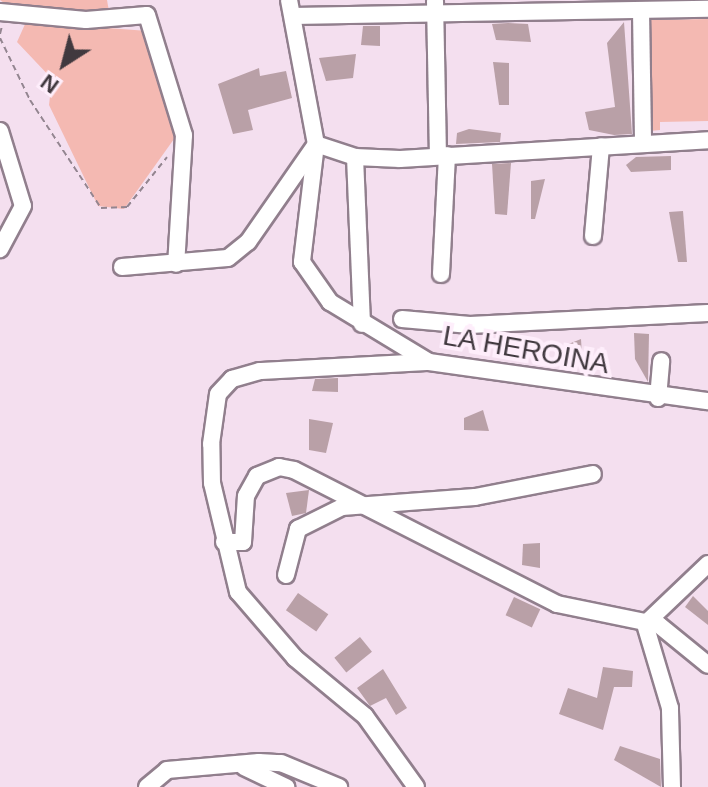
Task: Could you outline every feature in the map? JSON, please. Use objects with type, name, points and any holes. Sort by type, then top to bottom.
[{"type":"street","points":[[435,5],[442,155],[441,274]]},
{"type":"street","points":[[291,8],[435,5],[641,11],[708,9]]},
{"type":"street","name":"LA HEROINA","points":[[291,8],[316,144],[302,262],[330,302],[429,362],[658,398],[708,401]]},
{"type":"street","points":[[641,11],[643,141]]},
{"type":"street","points":[[5,14],[122,17],[143,13],[153,26],[184,135],[176,264]]},
{"type":"street","points":[[0,131],[23,206],[0,249]]},
{"type":"street","points":[[122,267],[228,258],[248,242],[316,144],[355,157],[708,140]]},
{"type":"street","points":[[593,236],[601,146]]},
{"type":"street","points":[[355,157],[362,324]]},
{"type":"street","points":[[402,319],[470,325],[708,313]]},
{"type":"street","points":[[658,398],[661,361]]},
{"type":"street","points":[[416,787],[365,716],[295,658],[238,592],[212,483],[212,414],[232,379],[260,371],[429,362]]},
{"type":"street","points":[[224,542],[243,542],[246,496],[268,470],[294,470],[557,604],[659,625],[708,665]]},
{"type":"street","points":[[286,575],[292,543],[307,519],[362,504],[536,488],[593,474]]},
{"type":"street","points":[[645,624],[708,564]]},
{"type":"street","points":[[645,624],[670,708],[672,787]]},
{"type":"street","points":[[147,787],[167,770],[281,763],[339,787]]},
{"type":"street","points":[[239,765],[286,787]]},
{"type":"path","points":[[0,38],[30,100],[101,208],[127,207],[184,135]]},
{"type":"shaded area","points":[[0,0],[107,0],[110,17],[15,11]]},
{"type":"shaded area","points":[[708,19],[708,121],[660,122],[660,130],[650,131],[647,20]]},
{"type":"shaded area","points":[[26,22],[148,31],[179,132],[124,209],[98,206],[49,105],[52,79],[17,42]]},
{"type":"building","points":[[624,22],[632,134],[614,135],[589,130],[585,112],[615,107],[607,43]]},
{"type":"building","points":[[492,24],[528,24],[531,42],[496,40]]},
{"type":"building","points":[[363,26],[380,26],[380,46],[361,45]]},
{"type":"building","points":[[356,54],[353,78],[326,81],[319,58]]},
{"type":"building","points":[[493,62],[509,63],[509,105],[499,105]]},
{"type":"building","points":[[259,68],[260,76],[286,71],[292,98],[248,110],[253,130],[233,134],[218,84]]},
{"type":"building","points":[[469,129],[501,133],[500,142],[456,144],[457,133]]},
{"type":"building","points":[[671,156],[671,170],[631,172],[626,165],[636,157]]},
{"type":"building","points":[[511,163],[507,215],[495,214],[492,164]]},
{"type":"building","points":[[545,179],[535,219],[531,219],[531,181]]},
{"type":"building","points":[[683,211],[687,262],[678,262],[669,212]]},
{"type":"building","points":[[634,333],[649,334],[648,382],[635,359]]},
{"type":"building","points":[[581,339],[582,355],[563,358],[561,347]]},
{"type":"building","points":[[338,378],[338,392],[312,391],[315,379]]},
{"type":"building","points":[[483,410],[489,431],[464,430],[464,418]]},
{"type":"building","points":[[309,419],[333,423],[326,453],[309,450]]},
{"type":"building","points":[[309,490],[306,513],[292,516],[286,493]]},
{"type":"building","points":[[540,543],[540,568],[522,565],[523,544]]},
{"type":"building","points":[[298,593],[328,614],[316,631],[286,610]]},
{"type":"building","points":[[693,596],[708,611],[708,625],[685,607]]},
{"type":"building","points":[[514,597],[540,609],[532,627],[506,615]]},
{"type":"building","points":[[360,637],[372,652],[346,673],[334,658]]},
{"type":"building","points":[[603,667],[633,671],[632,687],[614,687],[603,730],[559,714],[568,688],[597,698]]},
{"type":"building","points":[[383,669],[407,708],[396,715],[386,698],[370,706],[357,688]]},
{"type":"building","points":[[620,746],[660,759],[661,787],[614,760]]}]
